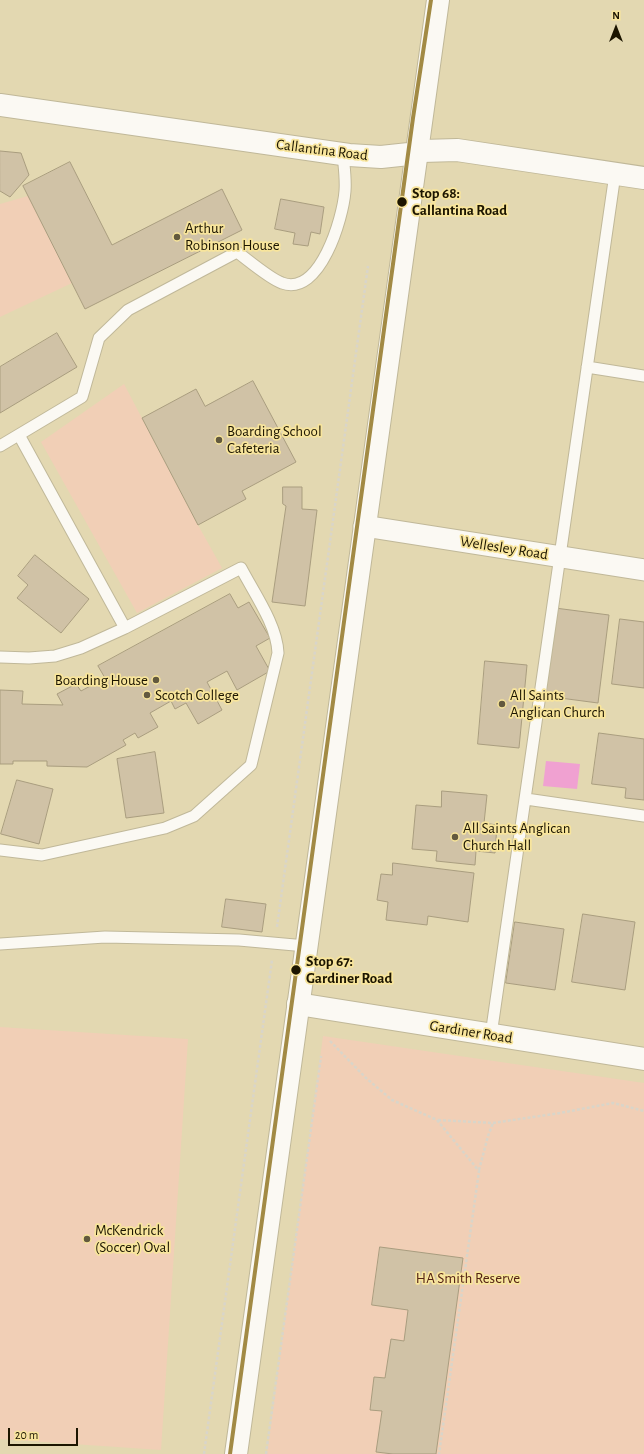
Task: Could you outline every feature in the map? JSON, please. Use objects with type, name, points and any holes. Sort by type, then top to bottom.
[{"type":"main road","points":[[236,1454],[415,153],[438,0]]},
{"type":"main road","name":"Callantina Road","points":[[0,105],[343,154],[381,157],[422,151],[456,150],[644,178]]},
{"type":"main road","name":"Gardiner Road","points":[[298,1004],[644,1059]]},
{"type":"street","name":"Wellesley Road","points":[[364,526],[644,570]]},
{"type":"lane","points":[[0,446],[82,397],[99,338],[128,310],[237,252],[281,283],[297,284],[306,280],[324,259],[336,235],[340,222],[345,190],[343,154]]},
{"type":"lane","points":[[491,1035],[615,174]]},
{"type":"lane","points":[[587,367],[644,376]]},
{"type":"lane","points":[[19,434],[126,628]]},
{"type":"lane","points":[[0,657],[29,658],[55,656],[81,648],[126,628],[241,568],[278,640],[276,668],[251,765],[194,816],[165,828],[42,856],[0,850]]},
{"type":"lane","points":[[526,799],[644,816]]},
{"type":"lane","points":[[0,944],[105,937],[275,942],[306,946]]},
{"type":"path","points":[[204,1454],[368,266]]},
{"type":"path","points":[[330,1041],[366,1078],[392,1100],[437,1120],[493,1123],[560,1114],[613,1103],[644,1111]]},
{"type":"path","points":[[266,1454],[321,1056]]},
{"type":"path","points":[[437,1120],[479,1170]]},
{"type":"path","points":[[439,1454],[479,1170],[493,1123]]},
{"type":"green space","points":[[28,196],[72,283],[0,317],[0,204]]},
{"type":"green space","points":[[124,384],[222,568],[137,613],[41,442]]},
{"type":"green space","name":"McKendrick (Soccer) Oval","points":[[0,1027],[188,1039],[161,1450],[0,1439]]},
{"type":"green space","name":"HA Smith Reserve","points":[[323,1036],[644,1083],[644,1454],[267,1454]]},
{"type":"shaded area","points":[[546,761],[580,764],[577,789],[543,786]]},
{"type":"building","points":[[0,151],[21,153],[29,175],[10,197],[0,191]]},
{"type":"building","name":"Arthur Robinson House","points":[[70,162],[112,245],[222,189],[242,230],[85,309],[23,186]]},
{"type":"building","points":[[281,199],[324,207],[320,234],[311,232],[308,246],[293,244],[295,233],[275,229]]},
{"type":"building","points":[[57,333],[77,367],[0,413],[0,367]]},
{"type":"building","name":"Boarding School Cafeteria","points":[[253,381],[296,462],[242,491],[246,499],[198,525],[142,418],[196,389],[205,406]]},
{"type":"building","points":[[283,487],[302,487],[302,509],[317,510],[305,606],[272,602],[286,506],[283,504]]},
{"type":"building","points":[[35,555],[89,599],[61,633],[17,598],[28,585],[18,576]]},
{"type":"building","name":"Boarding House","points":[[230,594],[238,608],[249,602],[270,638],[256,646],[270,671],[237,690],[227,671],[207,682],[222,710],[198,724],[186,703],[175,709],[171,701],[150,713],[158,727],[138,738],[135,733],[123,740],[126,745],[87,767],[47,766],[47,761],[13,761],[13,764],[0,764],[0,690],[23,691],[22,704],[63,705],[57,694],[76,684],[81,691],[105,678],[98,666]]},
{"type":"building","points":[[555,608],[609,615],[598,703],[545,696]]},
{"type":"building","points":[[620,619],[644,622],[644,688],[612,684]]},
{"type":"building","name":"All Saints Anglican Church","points":[[485,661],[527,665],[519,748],[478,744]]},
{"type":"building","points":[[599,733],[644,739],[644,800],[625,798],[626,788],[592,784]]},
{"type":"building","points":[[155,752],[164,813],[126,818],[117,759]]},
{"type":"building","points":[[17,780],[53,789],[39,844],[1,834]]},
{"type":"building","name":"All Saints Anglican Church Hall","points":[[442,791],[487,795],[484,823],[497,825],[495,853],[476,851],[475,865],[436,861],[437,851],[412,849],[416,805],[441,807]]},
{"type":"building","points":[[393,863],[474,873],[468,922],[428,916],[427,925],[386,920],[388,902],[377,900],[381,874],[392,875]]},
{"type":"building","points":[[226,899],[266,904],[262,932],[222,927]]},
{"type":"building","points":[[583,914],[635,922],[625,990],[572,982]]},
{"type":"building","points":[[515,922],[564,929],[555,990],[506,983]]},
{"type":"building","points":[[380,1247],[463,1258],[436,1454],[393,1454],[376,1452],[382,1411],[370,1410],[374,1377],[385,1378],[391,1339],[404,1341],[408,1310],[372,1305]]},
{"type":"transit line","points":[[230,1454],[413,118],[431,0]]},
{"type":"place","name":"Stop 68: Callantina Road","points":[[402,202]]},
{"type":"place","name":"Arthur Robinson House","points":[[177,237]]},
{"type":"place","name":"Boarding School Cafeteria","points":[[219,440]]},
{"type":"place","name":"Boarding House","points":[[156,680]]},
{"type":"place","name":"Scotch College","points":[[147,695]]},
{"type":"place","name":"All Saints Anglican Church","points":[[502,704]]},
{"type":"place","name":"All Saints Anglican Church Hall","points":[[455,837]]},
{"type":"place","name":"Stop 67: Gardiner Road","points":[[296,970]]},
{"type":"place","name":"McKendrick (Soccer) Oval","points":[[87,1239]]}]
